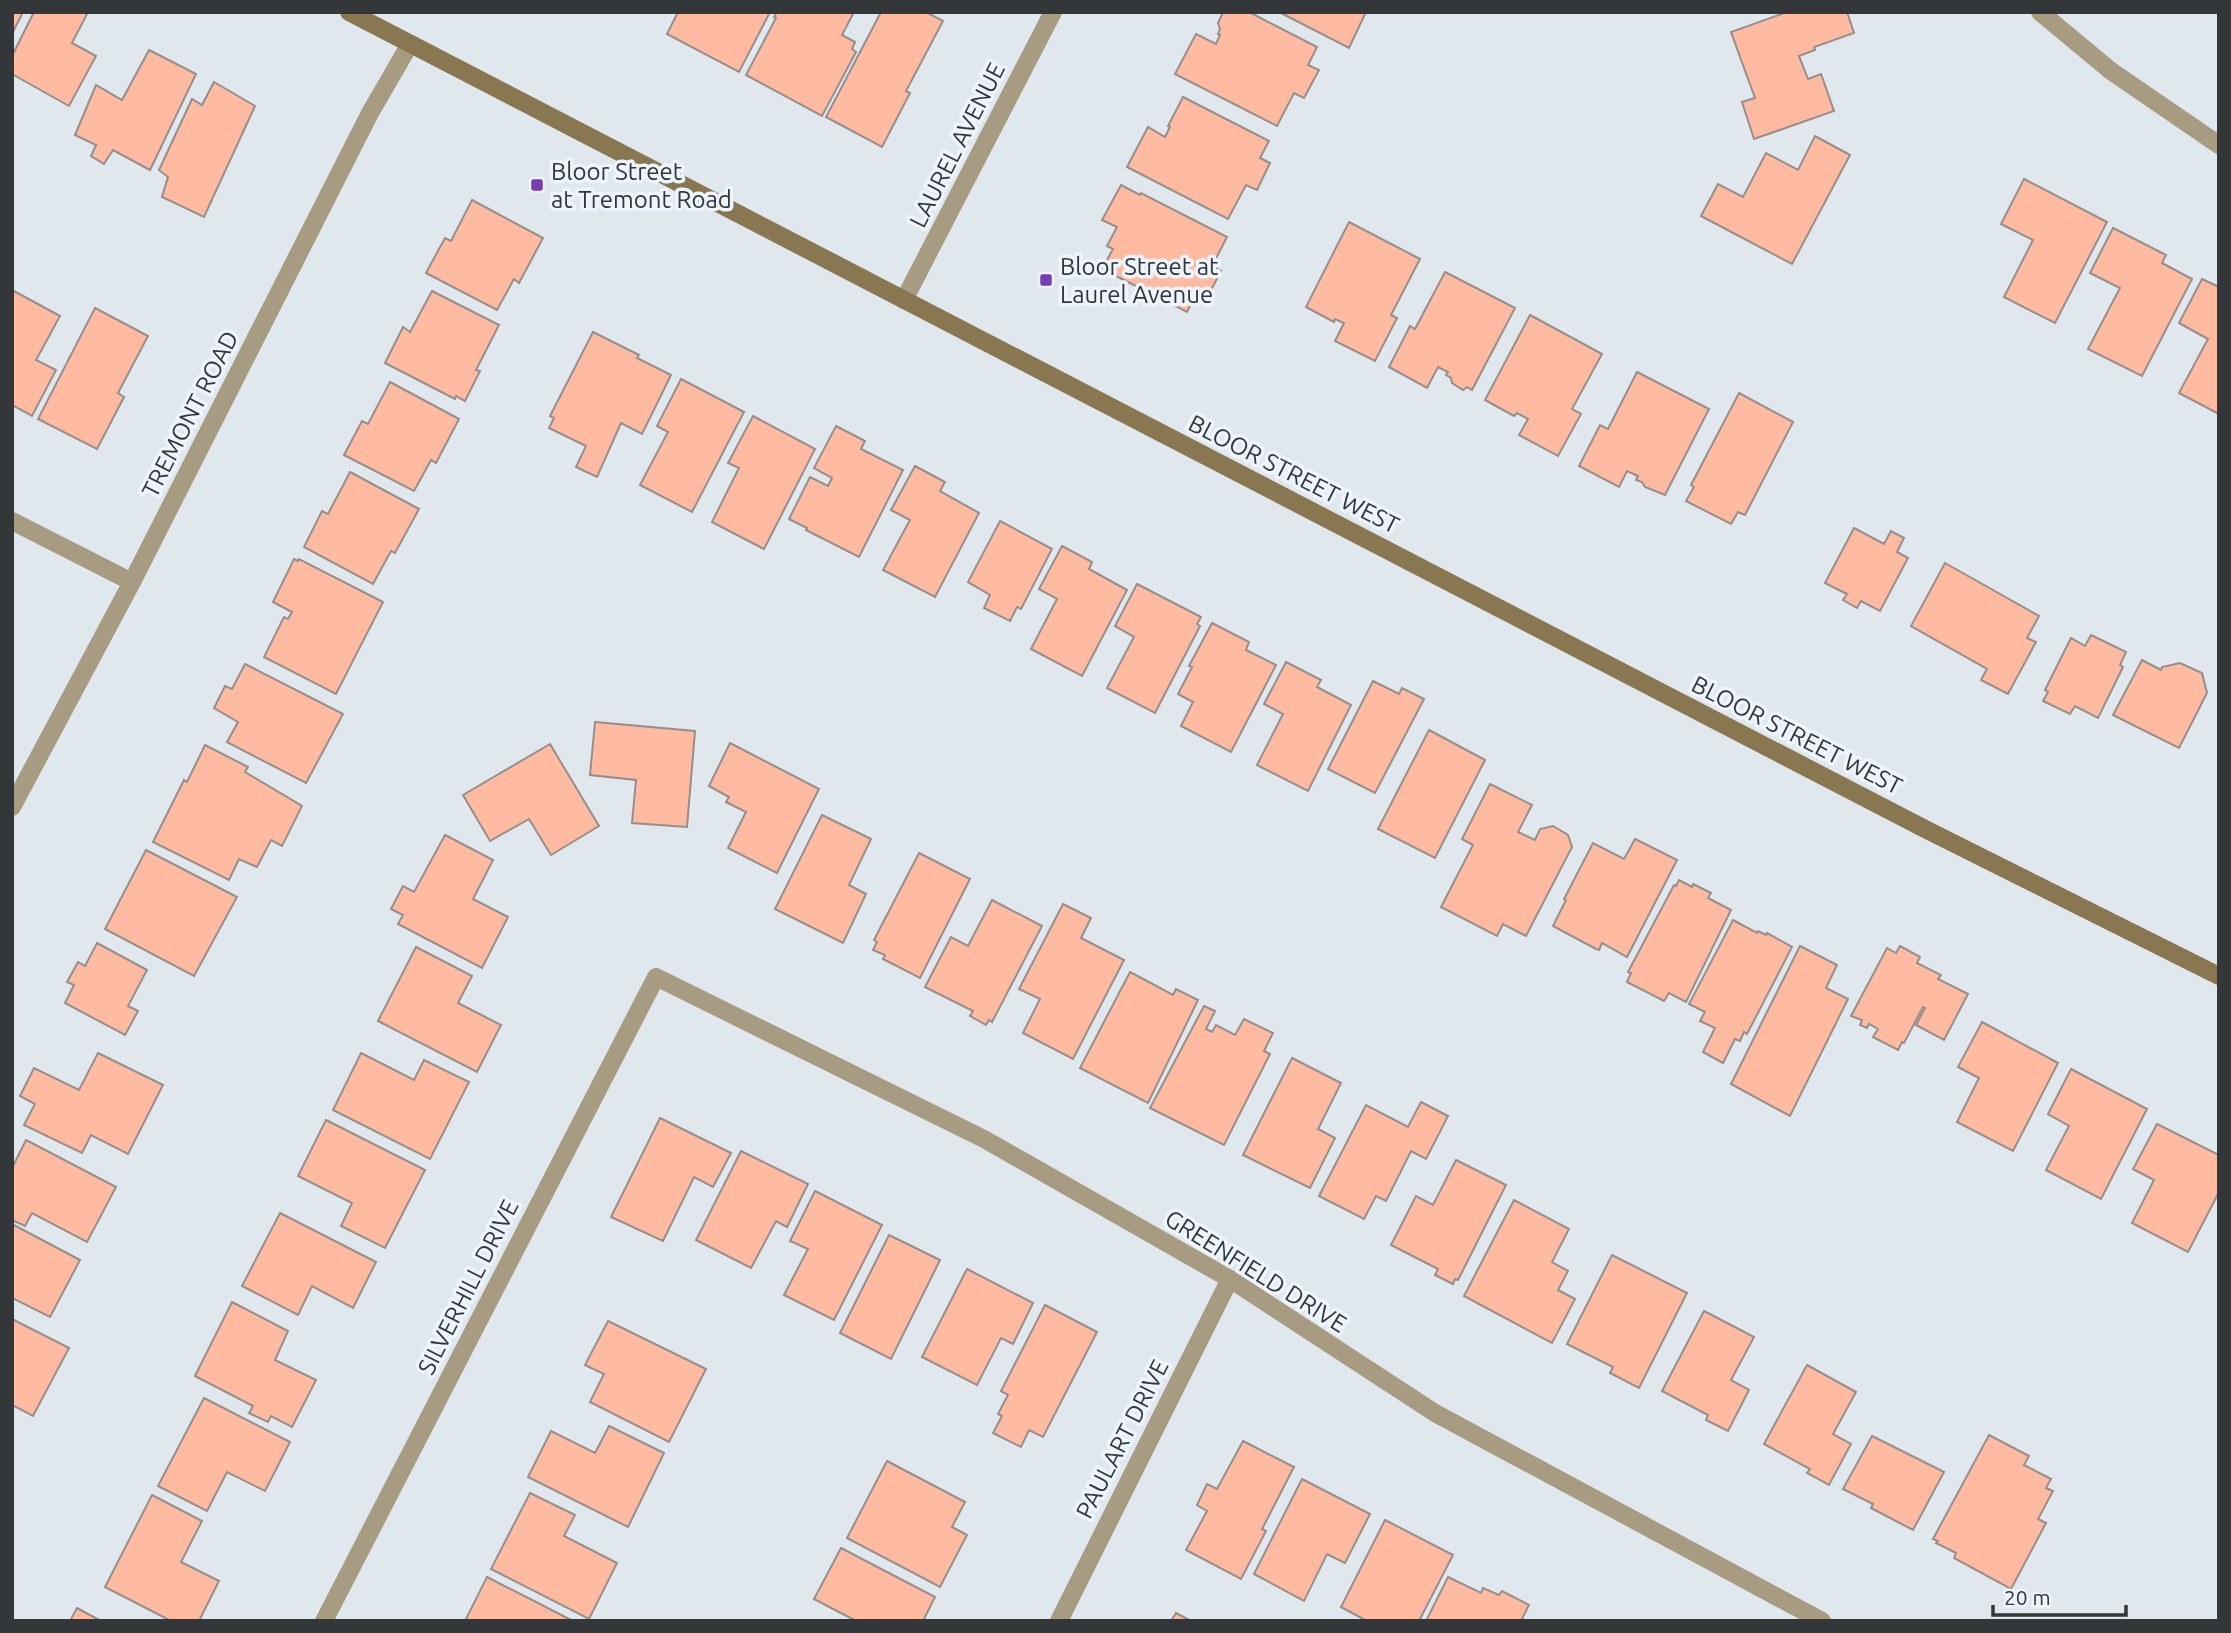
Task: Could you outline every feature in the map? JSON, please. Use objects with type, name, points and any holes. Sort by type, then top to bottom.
[{"type":"main road","name":"BLOOR STREET WEST","points":[[349,12],[1927,830],[2219,976]]},
{"type":"street","name":"LAUREL AVENUE","points":[[904,300],[1053,12]]},
{"type":"street","points":[[2040,12],[2111,71],[2219,145]]},
{"type":"street","name":"TREMONT ROAD","points":[[12,807],[132,582],[370,113],[410,44]]},
{"type":"street","points":[[12,521],[132,582]]},
{"type":"street","name":"GREENFIELD DRIVE","points":[[656,977],[984,1139],[1230,1279],[1435,1413],[1822,1621]]},
{"type":"street","name":"SILVERHILL DRIVE","points":[[324,1621],[656,977]]},
{"type":"street","name":"PAULART DRIVE","points":[[1059,1621],[1230,1279]]},
{"type":"building","points":[[12,12],[23,12],[12,34]]},
{"type":"building","points":[[34,12],[87,14],[72,43],[96,56],[69,106],[12,74],[12,56]]},
{"type":"building","points":[[678,12],[770,12],[739,72],[667,34]]},
{"type":"building","points":[[777,12],[854,12],[842,35],[855,42],[852,49],[856,52],[822,116],[746,75]]},
{"type":"building","points":[[881,12],[926,12],[943,21],[906,91],[910,93],[882,147],[826,117]]},
{"type":"building","points":[[1223,12],[1249,12],[1317,47],[1308,65],[1319,70],[1304,98],[1294,93],[1277,126],[1175,74],[1196,34],[1216,44],[1220,35],[1218,23]]},
{"type":"building","points":[[1279,12],[1366,12],[1349,48]]},
{"type":"building","points":[[1787,12],[1847,12],[1854,33],[1814,47],[1815,50],[1799,56],[1808,79],[1821,74],[1834,111],[1754,139],[1742,102],[1755,98],[1731,32]]},
{"type":"building","points":[[149,50],[196,74],[150,170],[113,150],[104,164],[91,156],[96,145],[75,135],[96,85],[122,100]]},
{"type":"building","points":[[214,82],[255,106],[204,217],[162,197],[168,177],[159,170],[192,99],[202,105]]},
{"type":"building","points":[[1183,97],[1269,141],[1260,158],[1270,163],[1257,190],[1246,185],[1228,219],[1127,167],[1148,127],[1165,137]]},
{"type":"building","points":[[1815,136],[1850,155],[1792,264],[1701,216],[1718,184],[1743,197],[1766,153],[1798,170]]},
{"type":"building","points":[[2024,179],[2107,222],[2055,323],[2004,297],[2033,240],[2001,224]]},
{"type":"building","points":[[1121,185],[1227,237],[1212,266],[1221,271],[1207,298],[1197,293],[1187,312],[1102,269],[1113,249],[1107,246],[1117,227],[1102,220]]},
{"type":"building","points":[[472,200],[543,238],[519,283],[514,279],[497,310],[426,273],[445,238],[451,241]]},
{"type":"building","points":[[1349,222],[1420,259],[1391,315],[1397,318],[1375,361],[1335,341],[1344,323],[1335,319],[1334,322],[1306,307]]},
{"type":"building","points":[[2113,228],[2166,255],[2162,263],[2192,279],[2142,376],[2088,349],[2120,288],[2090,273]]},
{"type":"building","points":[[1445,272],[1515,308],[1472,390],[1467,387],[1463,390],[1452,383],[1451,378],[1446,375],[1448,372],[1438,367],[1427,388],[1389,367],[1410,326],[1415,329]]},
{"type":"building","points":[[2202,279],[2219,287],[2219,414],[2179,393],[2208,339],[2179,323]]},
{"type":"building","points":[[12,290],[60,316],[36,360],[56,370],[32,416],[12,405]]},
{"type":"building","points":[[432,291],[499,325],[476,370],[480,371],[465,401],[456,396],[455,399],[385,363],[403,327],[410,332]]},
{"type":"building","points":[[95,308],[148,336],[118,393],[124,397],[97,449],[38,419]]},
{"type":"building","points":[[1530,315],[1602,354],[1572,409],[1581,414],[1558,456],[1519,435],[1528,419],[1517,413],[1514,416],[1485,400]]},
{"type":"building","points":[[593,332],[671,375],[642,434],[621,423],[597,477],[576,467],[586,446],[549,428],[554,418],[550,416]]},
{"type":"building","points":[[1637,372],[1709,409],[1665,495],[1645,487],[1642,482],[1636,480],[1638,476],[1627,471],[1619,487],[1579,466],[1600,425],[1608,429]]},
{"type":"building","points":[[681,379],[744,412],[692,512],[640,485],[668,432],[657,426]]},
{"type":"building","points":[[390,382],[459,419],[436,463],[431,460],[414,491],[344,455],[362,421],[368,424]]},
{"type":"building","points":[[1739,393],[1793,422],[1745,515],[1738,512],[1731,524],[1686,501],[1694,487],[1691,485]]},
{"type":"building","points":[[753,416],[815,449],[764,549],[712,522],[739,468],[728,463]]},
{"type":"building","points":[[836,426],[865,441],[861,449],[903,470],[859,557],[789,519],[810,477],[828,486],[832,478],[814,468]]},
{"type":"building","points":[[915,466],[945,482],[940,491],[979,513],[935,597],[883,570],[910,520],[891,510]]},
{"type":"building","points":[[350,472],[419,509],[395,553],[391,551],[373,584],[304,547],[322,511],[328,514]]},
{"type":"building","points":[[1000,521],[1052,549],[1021,609],[1017,607],[1010,621],[984,608],[990,595],[968,582]]},
{"type":"building","points":[[1854,528],[1884,544],[1891,531],[1904,538],[1897,552],[1908,558],[1880,611],[1861,601],[1857,608],[1843,600],[1847,594],[1825,583]]},
{"type":"building","points":[[1062,546],[1092,562],[1089,569],[1127,590],[1082,676],[1031,649],[1057,599],[1039,589]]},
{"type":"building","points":[[294,559],[299,559],[383,602],[336,694],[264,657],[284,617],[288,619],[292,612],[273,602]]},
{"type":"building","points":[[1945,563],[2039,616],[2027,638],[2036,642],[2008,694],[1981,680],[1987,669],[1911,626]]},
{"type":"building","points":[[1137,584],[1201,617],[1197,624],[1200,626],[1155,713],[1107,688],[1134,637],[1115,626]]},
{"type":"building","points":[[1212,623],[1249,642],[1246,650],[1276,665],[1231,752],[1181,726],[1193,702],[1178,694],[1192,667],[1189,666]]},
{"type":"building","points":[[2091,635],[2126,652],[2120,665],[2123,667],[2098,718],[2075,706],[2070,714],[2043,701],[2048,692],[2045,690],[2071,638],[2085,646]]},
{"type":"building","points":[[2142,660],[2161,670],[2162,667],[2180,663],[2202,673],[2207,693],[2179,748],[2113,715]]},
{"type":"building","points":[[1286,662],[1321,680],[1317,687],[1351,705],[1308,791],[1257,765],[1283,714],[1264,704]]},
{"type":"building","points":[[245,664],[343,714],[306,783],[227,742],[238,722],[214,708],[225,686],[232,689]]},
{"type":"building","points":[[1373,681],[1399,694],[1402,688],[1424,699],[1375,793],[1328,769]]},
{"type":"building","points":[[595,722],[695,731],[687,827],[632,823],[636,780],[590,775]]},
{"type":"building","points":[[1429,730],[1485,760],[1435,858],[1378,829]]},
{"type":"building","points":[[730,743],[819,789],[777,873],[728,848],[746,812],[726,802],[729,797],[709,786]]},
{"type":"building","points":[[550,744],[599,826],[551,855],[529,819],[490,841],[463,795]]},
{"type":"building","points":[[205,745],[248,767],[245,772],[302,806],[282,846],[271,840],[257,867],[239,859],[229,880],[153,842]]},
{"type":"building","points":[[1490,784],[1532,805],[1518,832],[1535,840],[1540,829],[1553,826],[1568,835],[1572,847],[1526,936],[1503,924],[1497,936],[1441,907],[1473,845],[1462,839]]},
{"type":"building","points":[[822,815],[871,839],[849,885],[866,894],[843,943],[775,909]]},
{"type":"building","points":[[445,835],[493,860],[473,899],[508,917],[482,968],[398,924],[403,915],[391,909],[403,886],[414,892]]},
{"type":"building","points":[[1635,839],[1677,860],[1627,957],[1602,943],[1599,950],[1596,949],[1553,926],[1593,843],[1624,859]]},
{"type":"building","points":[[146,850],[237,897],[194,976],[105,929]]},
{"type":"building","points":[[919,853],[970,879],[920,978],[883,959],[885,955],[873,950],[877,942],[874,940]]},
{"type":"building","points":[[1679,880],[1711,893],[1708,898],[1731,910],[1686,1002],[1669,993],[1664,1001],[1627,982],[1631,973],[1628,972]]},
{"type":"building","points":[[992,900],[1042,926],[992,1022],[989,1020],[986,1025],[970,1016],[973,1011],[925,987],[951,937],[968,946]]},
{"type":"building","points":[[1063,904],[1091,918],[1081,938],[1124,960],[1073,1059],[1023,1033],[1040,999],[1019,989]]},
{"type":"building","points":[[1733,920],[1757,933],[1767,933],[1792,947],[1747,1034],[1744,1032],[1740,1041],[1735,1039],[1723,1063],[1703,1052],[1715,1028],[1700,1021],[1705,1012],[1689,1004]]},
{"type":"building","points":[[97,943],[147,970],[128,1006],[138,1011],[125,1035],[65,1003],[74,985],[67,982],[78,962],[85,966]]},
{"type":"building","points":[[1800,946],[1837,965],[1826,988],[1848,999],[1790,1116],[1731,1084]]},
{"type":"building","points":[[1900,946],[1920,957],[1917,963],[1941,975],[1938,979],[1968,994],[1944,1040],[1916,1025],[1925,1008],[1923,1007],[1898,1050],[1873,1037],[1878,1029],[1869,1024],[1867,1028],[1860,1025],[1862,1020],[1851,1016],[1887,948],[1896,953]]},
{"type":"building","points":[[416,947],[472,976],[458,1003],[501,1025],[477,1072],[378,1021]]},
{"type":"building","points":[[1130,972],[1173,995],[1176,989],[1198,1000],[1148,1103],[1080,1068]]},
{"type":"building","points":[[1204,1006],[1215,1011],[1206,1029],[1212,1032],[1216,1025],[1235,1035],[1244,1019],[1273,1033],[1264,1051],[1270,1054],[1224,1145],[1150,1108]]},
{"type":"building","points":[[1982,1022],[2058,1063],[2013,1151],[1957,1122],[1979,1078],[1958,1067]]},
{"type":"building","points":[[98,1053],[163,1085],[128,1154],[91,1135],[82,1153],[24,1125],[35,1104],[20,1096],[34,1068],[79,1090]]},
{"type":"building","points":[[361,1053],[414,1080],[424,1060],[469,1082],[430,1159],[333,1110]]},
{"type":"building","points":[[1292,1058],[1341,1083],[1318,1129],[1335,1138],[1310,1188],[1243,1155]]},
{"type":"building","points":[[2071,1069],[2147,1109],[2101,1199],[2046,1170],[2069,1126],[2048,1114]]},
{"type":"building","points":[[1421,1102],[1448,1116],[1426,1159],[1411,1151],[1386,1201],[1376,1196],[1364,1219],[1319,1196],[1366,1105],[1408,1127]]},
{"type":"building","points":[[660,1118],[731,1153],[713,1187],[694,1177],[663,1241],[611,1217]]},
{"type":"building","points":[[326,1120],[425,1170],[385,1248],[341,1226],[352,1203],[298,1176]]},
{"type":"building","points":[[2157,1124],[2219,1155],[2219,1192],[2188,1252],[2132,1223],[2154,1180],[2133,1169]]},
{"type":"building","points":[[26,1140],[116,1187],[87,1242],[32,1213],[25,1226],[12,1220],[12,1168]]},
{"type":"building","points":[[741,1151],[808,1184],[787,1227],[776,1221],[751,1268],[696,1240]]},
{"type":"building","points":[[1456,1160],[1506,1185],[1458,1280],[1455,1279],[1453,1284],[1435,1275],[1438,1269],[1391,1245],[1416,1196],[1433,1205]]},
{"type":"building","points":[[815,1191],[882,1225],[834,1320],[784,1295],[808,1249],[790,1241]]},
{"type":"building","points":[[1514,1200],[1569,1229],[1552,1262],[1568,1271],[1558,1290],[1575,1299],[1552,1343],[1464,1296]]},
{"type":"building","points":[[280,1213],[376,1262],[353,1308],[312,1286],[298,1315],[242,1286]]},
{"type":"building","points":[[12,1224],[80,1260],[50,1317],[12,1298]]},
{"type":"building","points":[[889,1235],[940,1260],[891,1359],[840,1333]]},
{"type":"building","points":[[1612,1255],[1687,1293],[1639,1388],[1610,1373],[1613,1367],[1567,1344]]},
{"type":"building","points":[[967,1269],[1033,1303],[1013,1344],[1001,1338],[977,1385],[922,1357]]},
{"type":"building","points":[[232,1302],[288,1331],[275,1360],[316,1380],[292,1427],[271,1416],[268,1422],[249,1413],[253,1406],[195,1376]]},
{"type":"building","points":[[1045,1305],[1097,1332],[1043,1437],[1029,1430],[1021,1447],[993,1433],[1002,1416],[998,1414],[1008,1395],[1001,1391]]},
{"type":"building","points":[[1704,1311],[1754,1337],[1731,1380],[1749,1390],[1728,1431],[1706,1420],[1708,1415],[1662,1391]]},
{"type":"building","points":[[12,1319],[69,1348],[33,1416],[12,1405]]},
{"type":"building","points":[[608,1321],[706,1369],[669,1442],[590,1402],[604,1374],[585,1365]]},
{"type":"building","points":[[1807,1365],[1856,1392],[1833,1434],[1851,1444],[1829,1485],[1807,1473],[1810,1469],[1764,1444]]},
{"type":"building","points":[[204,1398],[290,1442],[265,1491],[227,1472],[207,1511],[158,1486]]},
{"type":"building","points":[[609,1426],[664,1453],[628,1527],[528,1477],[551,1431],[595,1453]]},
{"type":"building","points":[[1989,1435],[2029,1456],[2024,1465],[2051,1479],[2046,1488],[2053,1491],[2038,1519],[2046,1523],[2011,1589],[1954,1558],[1956,1553],[1933,1539]]},
{"type":"building","points":[[1872,1436],[1944,1472],[1913,1530],[1871,1508],[1873,1504],[1843,1489]]},
{"type":"building","points":[[1243,1441],[1294,1467],[1262,1529],[1266,1531],[1241,1579],[1186,1550],[1207,1511],[1197,1505],[1207,1484],[1217,1489]]},
{"type":"building","points":[[887,1461],[965,1502],[952,1527],[967,1535],[940,1587],[847,1538]]},
{"type":"building","points":[[1302,1479],[1370,1514],[1345,1563],[1327,1554],[1304,1601],[1254,1574]]},
{"type":"building","points":[[530,1493],[575,1515],[564,1536],[617,1563],[589,1619],[491,1569]]},
{"type":"building","points":[[152,1495],[202,1521],[181,1562],[219,1581],[199,1621],[171,1621],[105,1587]]},
{"type":"building","points":[[1385,1520],[1453,1555],[1419,1621],[1367,1621],[1341,1607]]},
{"type":"building","points":[[841,1548],[935,1597],[923,1621],[856,1621],[814,1599]]},
{"type":"building","points":[[487,1577],[573,1621],[465,1621]]},
{"type":"building","points":[[1448,1577],[1481,1593],[1483,1588],[1499,1595],[1502,1591],[1529,1605],[1521,1621],[1426,1621]]},
{"type":"building","points":[[77,1608],[101,1621],[70,1621]]},
{"type":"building","points":[[1176,1613],[1191,1621],[1171,1621]]},
{"type":"place","name":"Bloor Street at Tremont Road","points":[[537,185]]},
{"type":"place","name":"Bloor Street at Laurel Avenue","points":[[1046,280]]}]
